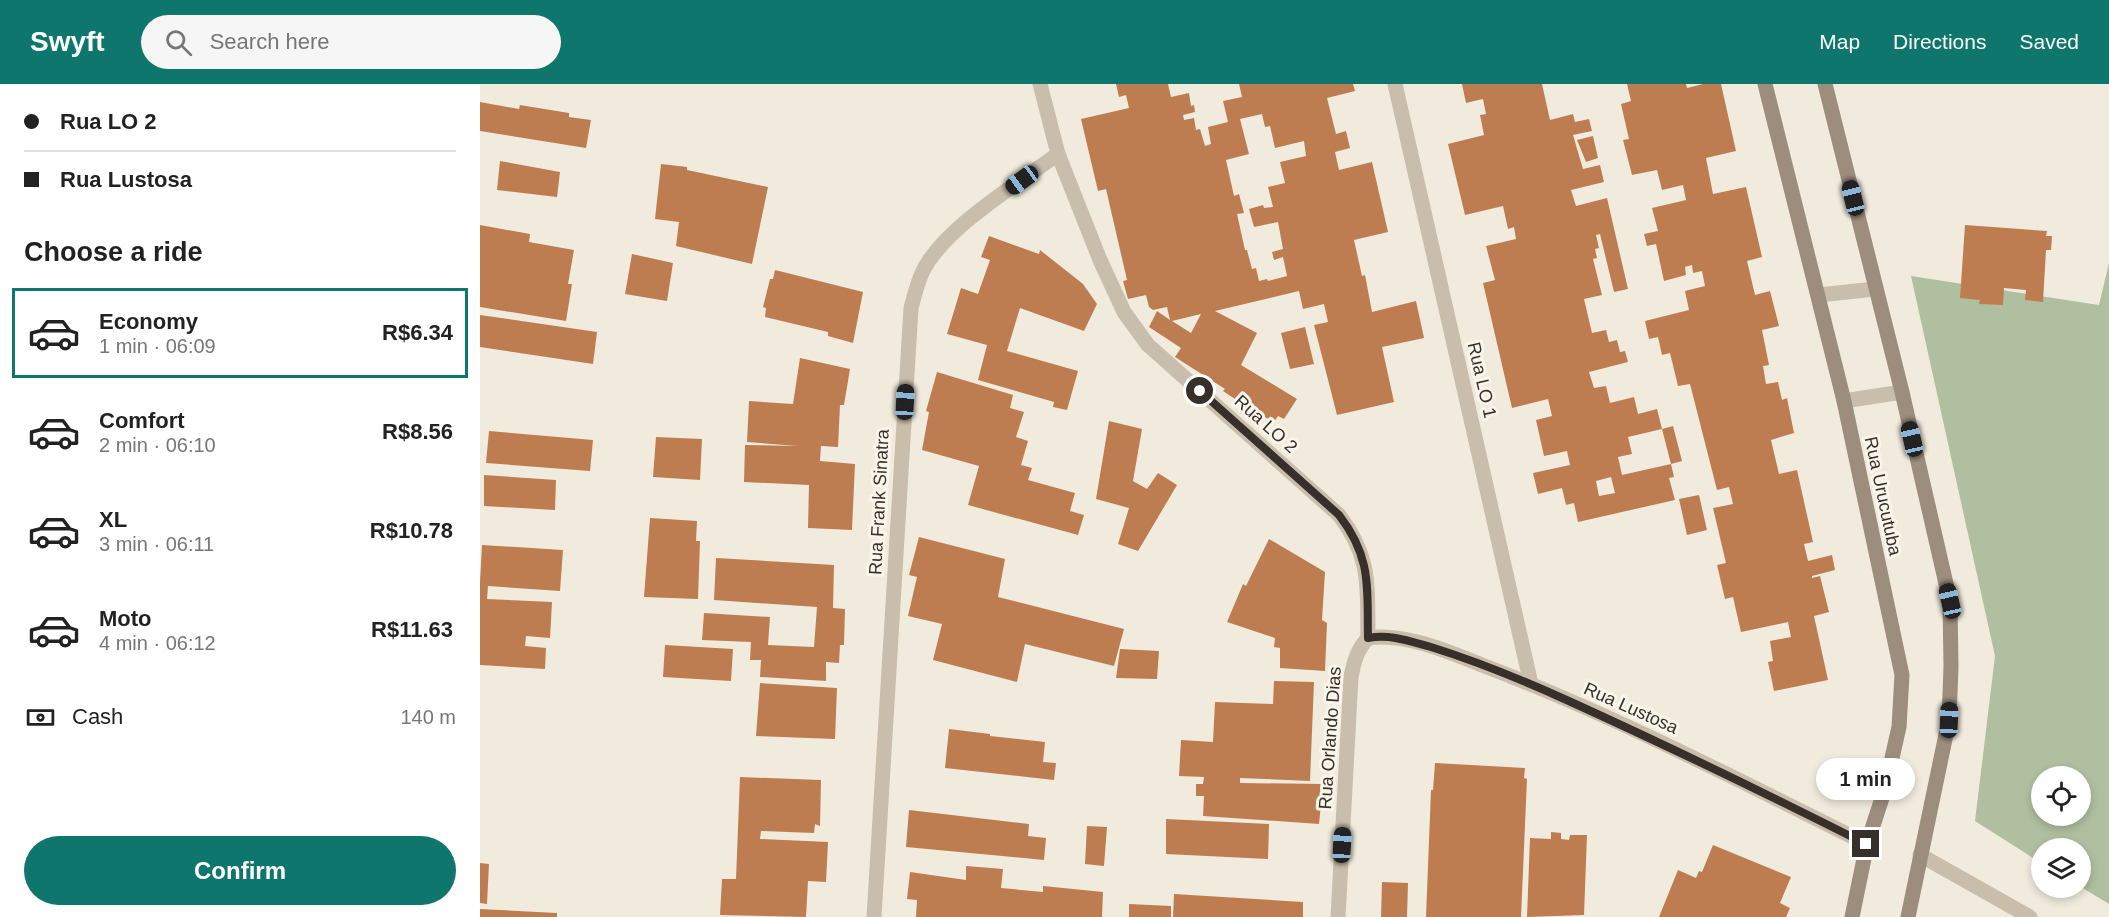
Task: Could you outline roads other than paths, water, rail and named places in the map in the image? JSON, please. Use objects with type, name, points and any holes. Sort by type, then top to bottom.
[{"type":"street","name":"Rua LO 2","points":[[1040,84],[1058,154],[1100,260],[1124,312],[1148,345],[1339,515],[1353,534],[1363,556],[1367,578],[1368,638]]},
{"type":"street","name":"Rua LO 1","points":[[1395,84],[1531,684]]},
{"type":"street","name":"Rua Urucutuba","points":[[1765,84],[1844,401],[1902,675],[1899,726],[1885,789],[1866,844],[1852,917]]},
{"type":"street","points":[[1826,84],[1902,392],[1950,601],[1949,720],[1908,917]]},
{"type":"street","name":"Rua Frank Sinatra","points":[[874,917],[910,308],[923,271],[942,244],[968,220],[1058,154]]},
{"type":"street","points":[[1819,295],[1875,289]]},
{"type":"street","points":[[1844,401],[1902,392]]},
{"type":"street","name":"Rua Lustosa","points":[[1368,638],[1396,637],[1456,655],[1531,684],[1688,755],[1866,844]]},
{"type":"street","name":"Rua Orlando Dias","points":[[1338,917],[1351,677],[1359,647],[1368,638]]},
{"type":"street","points":[[1920,855],[2030,917]]}]
